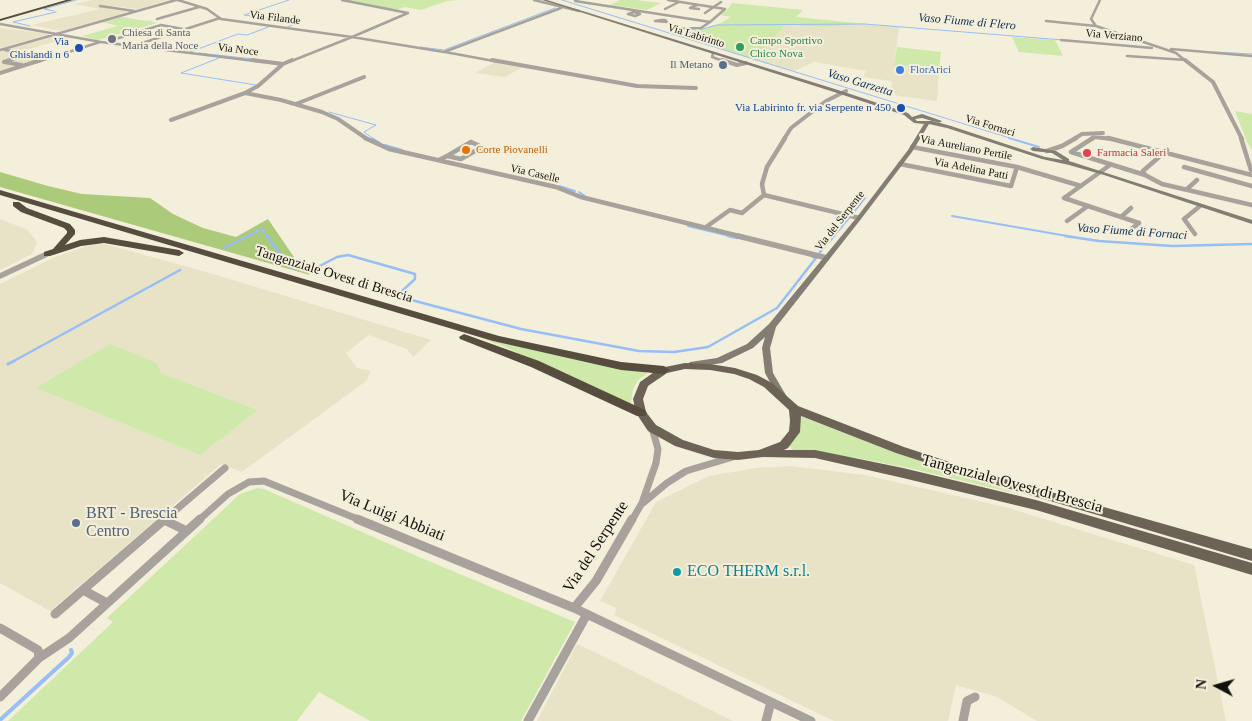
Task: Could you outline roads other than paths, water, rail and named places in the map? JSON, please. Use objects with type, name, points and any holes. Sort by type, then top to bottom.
[{"type":"highway","points":[[0,19],[63,0]]},
{"type":"highway","points":[[0,19],[71,0]]},
{"type":"highway","name":"Tangenziale Ovest di Brescia","points":[[0,192],[497,339],[621,366],[664,370]]},
{"type":"highway","name":"Tangenziale Ovest di Brescia","points":[[0,198],[486,345],[535,364],[641,413]]},
{"type":"highway","points":[[16,204],[24,210],[62,223],[71,230],[68,239],[46,254]]},
{"type":"highway","points":[[46,254],[80,243],[104,240],[179,253]]},
{"type":"main road","name":"Tangenziale Ovest di Brescia","points":[[1252,555],[976,475],[900,450],[794,409],[768,385],[735,371],[685,366],[664,370],[644,384],[638,399],[641,413],[652,428],[679,443],[714,454],[738,456],[815,454],[1036,504],[1252,569]]},
{"type":"main road","name":"Tangenziale Ovest di Brescia","points":[[760,454],[784,445],[794,432],[796,421],[794,409]]},
{"type":"street","points":[[1,50],[170,0]]},
{"type":"street","points":[[100,6],[133,11],[177,0]]},
{"type":"street","name":"Via Filande","points":[[177,0],[200,7],[220,18],[244,23],[352,37]]},
{"type":"street","name":"Via Noce","points":[[0,24],[132,46],[283,64],[408,13],[342,0]]},
{"type":"street","name":"Via Labirinto","points":[[534,0],[560,8],[578,10]]},
{"type":"street","name":"Via Labirinto","points":[[544,0],[841,93],[913,118]]},
{"type":"street","name":"Via Labirinto","points":[[551,0],[922,116]]},
{"type":"street","points":[[575,0],[710,22]]},
{"type":"street","points":[[594,3],[602,0]]},
{"type":"street","points":[[668,0],[725,9],[701,28],[676,29]]},
{"type":"street","name":"Via Verziano","points":[[1096,26],[1091,19],[1100,0]]},
{"type":"street","points":[[606,5],[614,2]]},
{"type":"street","points":[[665,9],[679,2]]},
{"type":"street","points":[[705,13],[722,2]]},
{"type":"street","points":[[697,5],[690,8],[699,10]]},
{"type":"street","points":[[603,9],[614,6]]},
{"type":"street","points":[[157,19],[200,7]]},
{"type":"street","points":[[444,52],[560,8]]},
{"type":"street","points":[[633,12],[638,10]]},
{"type":"street","points":[[659,20],[667,15]]},
{"type":"street","points":[[132,46],[220,18]]},
{"type":"street","name":"Via Verziano","points":[[1046,21],[1096,26],[1165,49],[1186,60],[1213,82],[1242,139],[1252,172]]},
{"type":"street","points":[[0,72],[161,25],[185,29]]},
{"type":"street","points":[[352,37],[637,86],[696,88]]},
{"type":"street","name":"Via Verziano","points":[[1062,40],[1252,56]]},
{"type":"street","points":[[96,43],[105,42]]},
{"type":"street","points":[[1,50],[30,54],[4,62],[24,65]]},
{"type":"street","points":[[1204,52],[1210,59]]},
{"type":"street","name":"Via Verziano","points":[[1128,56],[1186,60]]},
{"type":"street","points":[[171,120],[246,94],[283,64]]},
{"type":"street","points":[[779,74],[785,72]]},
{"type":"street","points":[[296,104],[364,77]]},
{"type":"street","points":[[764,195],[762,184],[767,168],[792,128],[820,105],[846,91]]},
{"type":"street","name":"Via Caselle","points":[[246,94],[296,104],[322,112],[338,119],[378,145],[556,187],[581,197],[827,258]]},
{"type":"street","name":"Via Fornaci","points":[[913,118],[922,116],[927,123]]},
{"type":"street","name":"Via Fornaci","points":[[913,118],[914,120],[1058,156],[1137,183],[1153,191],[1252,222]]},
{"type":"street","name":"Via del Serpente","points":[[685,366],[719,360],[750,346],[772,326],[859,218],[900,164],[927,123]]},
{"type":"street","points":[[1042,152],[1062,146],[1088,132],[1108,134],[1252,172]]},
{"type":"street","points":[[1252,172],[1215,165],[1167,150],[1104,137],[1094,137],[1071,152],[1145,175],[1162,184],[1252,205]]},
{"type":"street","points":[[1076,138],[1088,141]]},
{"type":"street","points":[[439,160],[470,142],[482,147],[461,159],[447,156]]},
{"type":"street","points":[[1058,156],[1062,146]]},
{"type":"street","name":"Via Aureliano Pertile","points":[[912,147],[1017,167]]},
{"type":"street","points":[[1145,175],[1144,171],[1167,150]]},
{"type":"street","name":"Via Fornaci","points":[[1042,152],[1046,158],[1058,156]]},
{"type":"street","name":"Via Adelina Patti","points":[[900,164],[1011,186],[1017,167],[1081,186]]},
{"type":"street","points":[[1110,165],[1064,198],[1139,223],[1130,230]]},
{"type":"street","points":[[1205,173],[1215,165]]},
{"type":"street","points":[[1184,167],[1252,186]]},
{"type":"street","points":[[1187,189],[1197,180]]},
{"type":"street","points":[[764,195],[859,218]]},
{"type":"street","points":[[706,227],[730,210],[742,213],[764,195]]},
{"type":"street","points":[[1246,204],[1252,197]]},
{"type":"street","points":[[1067,220],[1088,206]]},
{"type":"street","points":[[1195,234],[1184,219],[1200,206]]},
{"type":"street","points":[[1121,217],[1131,208]]},
{"type":"street","points":[[0,276],[46,254]]},
{"type":"street","name":"Via del Serpente","points":[[772,326],[766,348],[769,372],[782,397]]},
{"type":"street","name":"Via del Serpente","points":[[574,608],[596,581],[642,504],[656,463],[658,448],[652,428]]},
{"type":"street","name":"Via del Serpente","points":[[642,504],[667,483],[686,471],[708,463],[738,456]]},
{"type":"street","points":[[55,614],[225,468]]},
{"type":"street","name":"Via Luigi Abbiati","points":[[0,697],[39,658],[69,638],[234,490],[249,482],[264,481],[574,608],[811,721]]},
{"type":"street","points":[[164,520],[187,531]]},
{"type":"street","points":[[83,590],[108,603]]},
{"type":"street","points":[[528,721],[587,614]]},
{"type":"street","points":[[0,628],[38,650],[39,658]]},
{"type":"street","points":[[963,721],[967,701],[975,697]]},
{"type":"street","points":[[766,721],[771,702]]},
{"type":"waterway","name":"Vaso Fiume di Fornaci","points":[[54,11],[44,9],[76,0]]},
{"type":"waterway","name":"Vaso Fiume di Flero","points":[[286,28],[298,22],[244,15],[289,0]]},
{"type":"waterway","name":"Vaso Garzetta","points":[[562,0],[1013,139]]},
{"type":"waterway","name":"Vaso Fiume di Flero","points":[[420,47],[444,50],[555,8]]},
{"type":"waterway","name":"Vaso Fiume di Fornaci","points":[[30,26],[13,22],[56,12]]},
{"type":"waterway","name":"Vaso Fiume di Flero","points":[[681,35],[717,25],[865,24],[1063,40]]},
{"type":"waterway","points":[[190,52],[238,34],[247,35],[271,26]]},
{"type":"waterway","name":"Vaso Fiume di Flero","points":[[1215,52],[1252,54]]},
{"type":"waterway","name":"Vaso Fiume di Fornaci","points":[[199,53],[253,59]]},
{"type":"waterway","name":"Vaso Fiume di Fornaci","points":[[219,58],[181,73],[256,85]]},
{"type":"waterway","name":"Vaso Fiume di Fornaci","points":[[329,112],[376,125],[364,132],[374,139]]},
{"type":"waterway","name":"Vaso Fiume di Fornaci","points":[[372,138],[380,143]]},
{"type":"waterway","name":"Vaso Garzetta","points":[[1009,138],[1039,147]]},
{"type":"waterway","name":"Vaso Fiume di Fornaci","points":[[385,145],[402,150]]},
{"type":"waterway","name":"Vaso Fiume di Fornaci","points":[[559,186],[575,191]]},
{"type":"waterway","name":"Vaso Fiume di Fornaci","points":[[579,192],[585,196]]},
{"type":"waterway","name":"Vaso Fiume di Fornaci","points":[[854,212],[865,198]]},
{"type":"waterway","name":"Vaso Fiume di Fornaci","points":[[952,216],[1073,237]]},
{"type":"waterway","name":"Vaso Fiume di Fornaci","points":[[833,237],[849,218]]},
{"type":"waterway","name":"Vaso Fiume di Fornaci","points":[[688,226],[734,237]]},
{"type":"waterway","points":[[224,248],[262,229],[268,237]]},
{"type":"waterway","points":[[267,236],[289,267],[310,271],[337,257],[348,255],[415,274],[415,279],[401,292],[400,297],[521,329],[639,351],[674,352],[708,347],[777,308],[816,258],[813,257]]},
{"type":"waterway","name":"Vaso Fiume di Fornaci","points":[[728,236],[737,238]]},
{"type":"waterway","name":"Vaso Fiume di Fornaci","points":[[820,252],[834,236]]},
{"type":"waterway","name":"Vaso Fiume di Fornaci","points":[[1065,236],[1099,241],[1172,246],[1252,244]]},
{"type":"waterway","points":[[12,362],[180,270]]},
{"type":"waterway","points":[[8,364],[12,362]]},
{"type":"waterway","points":[[0,720],[69,657],[72,653],[71,650]]},
{"type":"place","name":"Chiesa di Santa Maria della Noce","points":[[112,39]]},
{"type":"place","name":"Campo Sportivo Chico Nova","points":[[740,47]]},
{"type":"place","name":"Via Ghislandi n 6","points":[[79,48]]},
{"type":"place","name":"Il Metano","points":[[723,65]]},
{"type":"place","name":"FlorArici","points":[[900,70]]},
{"type":"place","name":"Via Labirinto fr. via Serpente n 450","points":[[901,108]]},
{"type":"place","name":"Corte Piovanelli","points":[[466,150]]},
{"type":"place","name":"Farmacia Saleri","points":[[1087,153]]},
{"type":"place","name":"BRT - Brescia Centro","points":[[76,523]]},
{"type":"place","name":"ECO THERM s.r.l.","points":[[677,572]]}]
